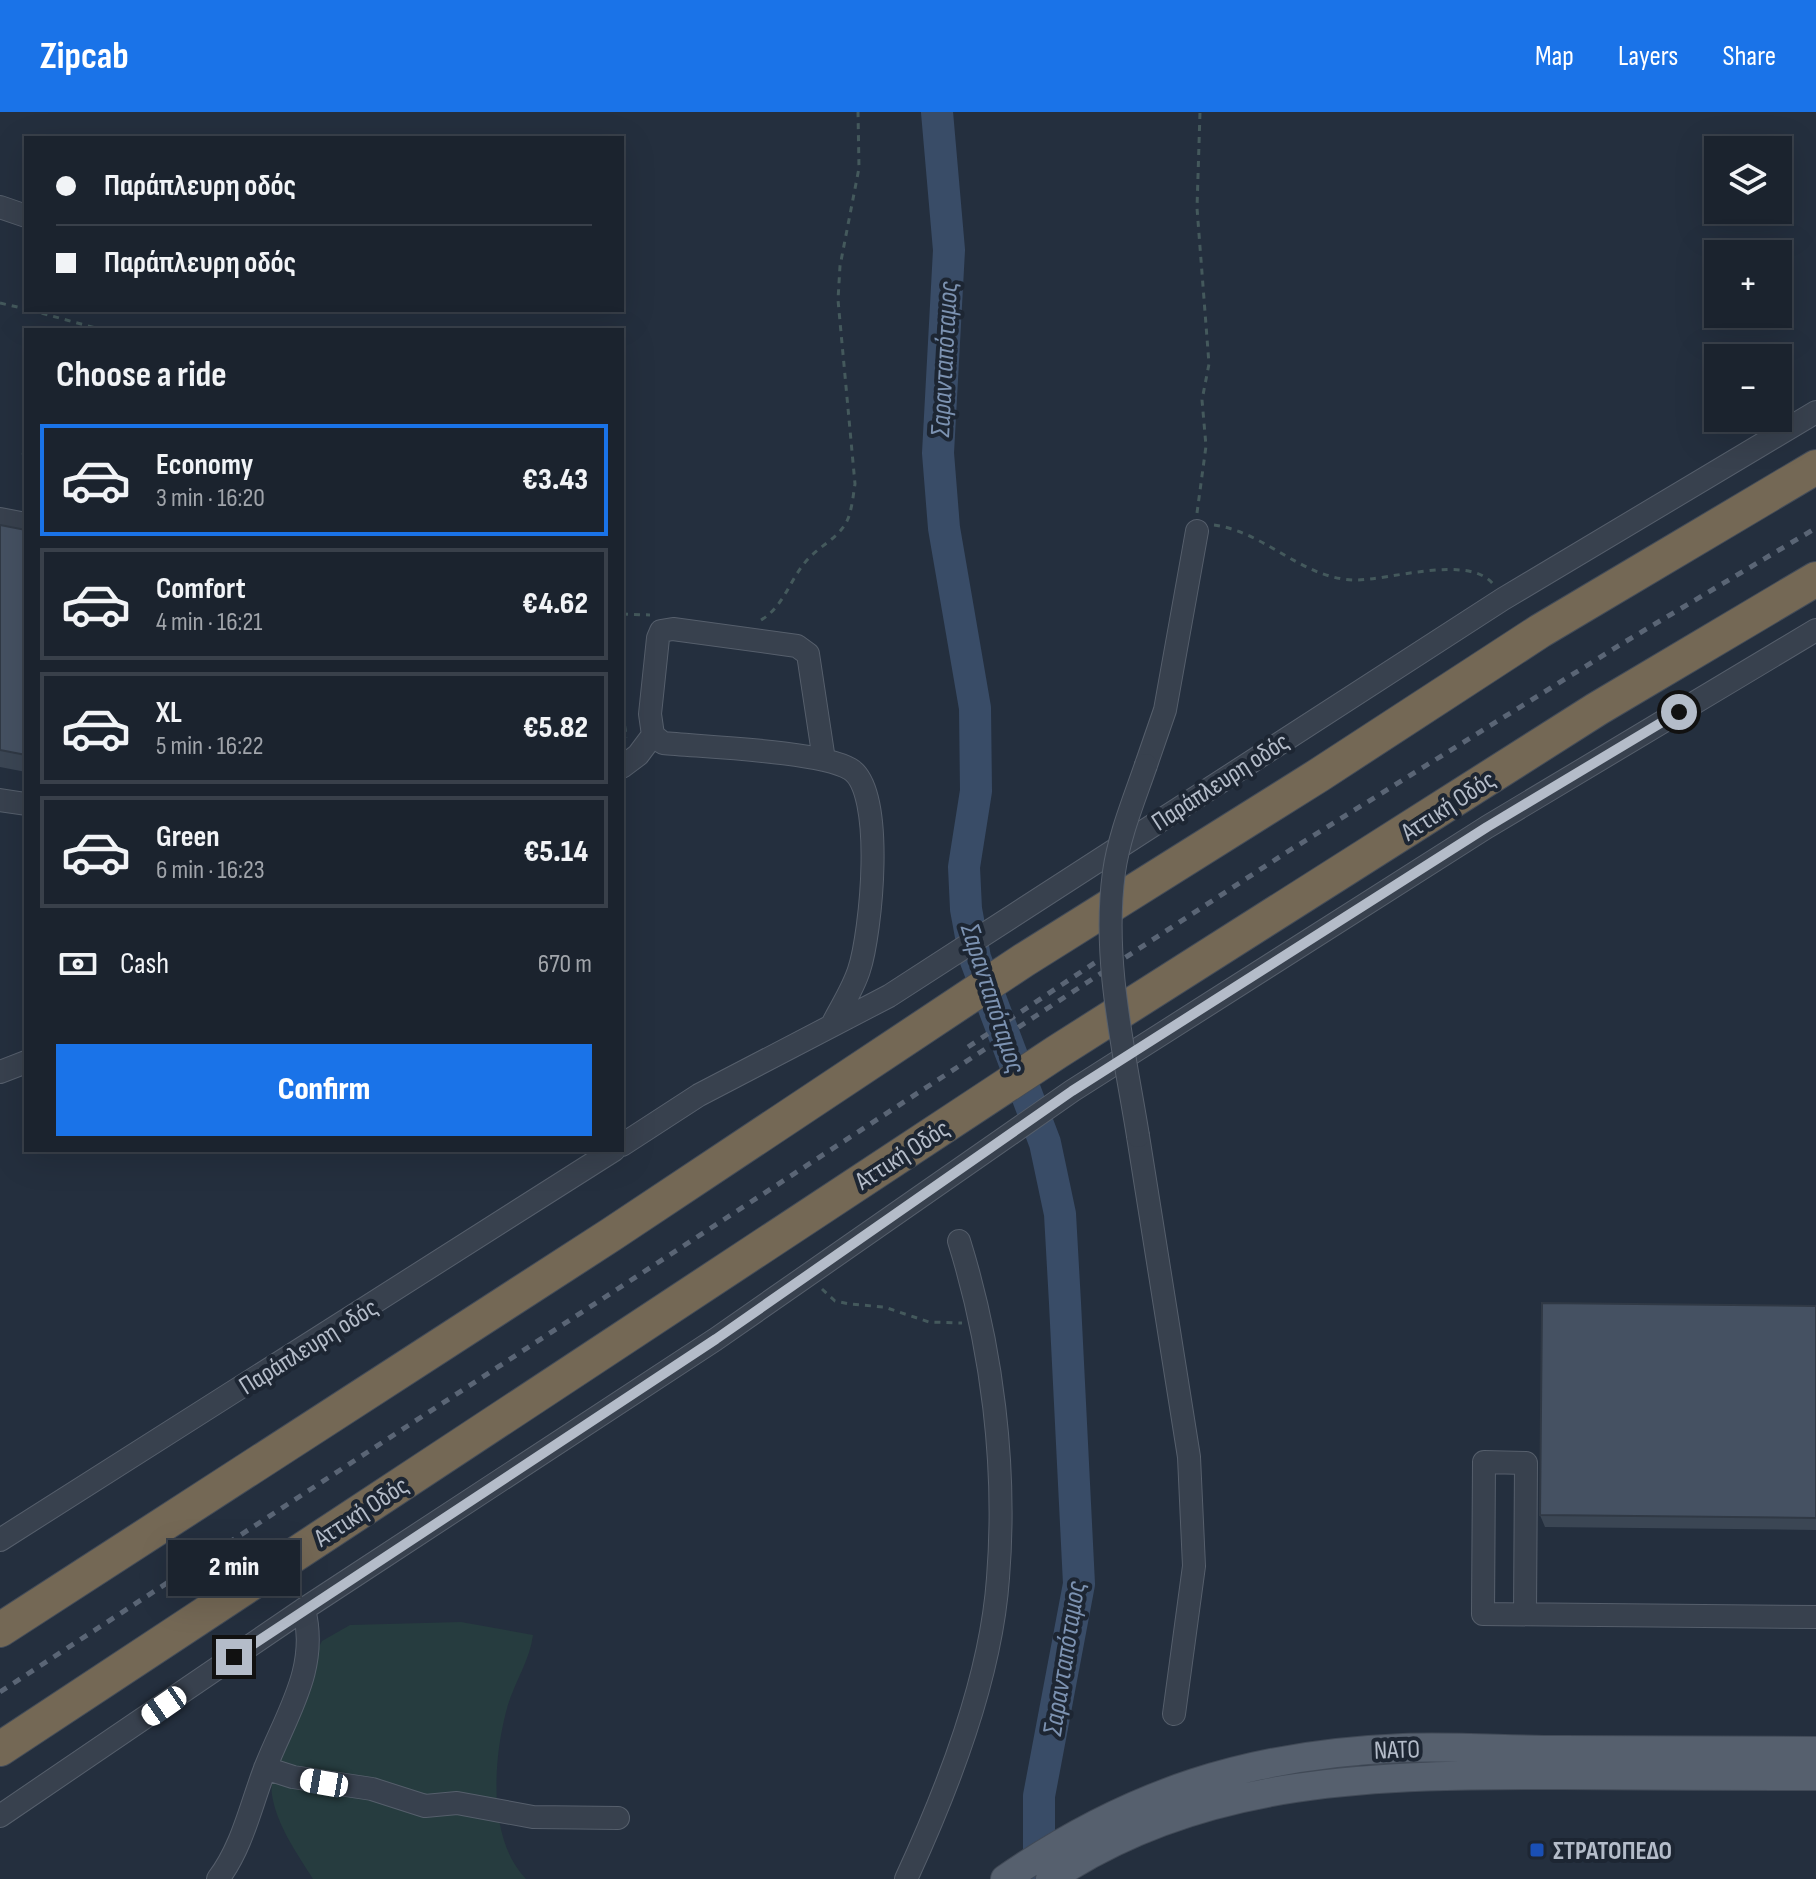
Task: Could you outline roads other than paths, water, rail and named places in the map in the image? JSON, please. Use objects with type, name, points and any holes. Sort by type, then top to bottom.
[{"type":"highway","points":[[0,1630],[612,1234],[1024,960],[1540,631],[1816,467]]},
{"type":"highway","name":"Αττική Οδός","points":[[0,1749],[1057,1052],[1597,709],[1816,579]]},
{"type":"main road","name":"ΝΑΤΟ","points":[[1050,1879],[1116,1826],[1170,1790],[1292,1758],[1406,1748],[1816,1751]]},
{"type":"main road","name":"ΝΑΤΟ","points":[[1005,1879],[1055,1845],[1116,1826],[1296,1785],[1502,1775],[1816,1776]]},
{"type":"street","points":[[0,207],[24,215]]},
{"type":"street","name":"Παράπλευρη οδός","points":[[624,1144],[699,1095],[889,996],[1503,599],[1816,412]]},
{"type":"street","points":[[0,519],[24,524]]},
{"type":"street","points":[[1174,1714],[1194,1566],[1189,1457],[1115,998],[1110,917],[1118,855],[1165,710],[1197,531]]},
{"type":"street","points":[[824,760],[808,654],[797,646],[673,629],[661,631],[650,714],[653,735],[663,743],[824,760],[855,771],[865,789],[874,866],[870,923],[859,971],[832,1025]]},
{"type":"street","points":[[0,1816],[304,1609],[807,1276],[1072,1091],[1487,827],[1816,630]]},
{"type":"street","points":[[624,763],[638,755],[653,735]]},
{"type":"street","points":[[0,800],[24,804]]},
{"type":"street","points":[[0,1072],[24,1063]]},
{"type":"street","name":"Παράπλευρη οδός","points":[[0,1540],[611,1152]]},
{"type":"street","points":[[906,1879],[933,1821],[961,1743],[987,1648],[998,1579],[999,1486],[991,1386],[959,1241]]},
{"type":"street","points":[[1525,1614],[1526,1463],[1484,1462],[1483,1614],[1816,1617]]},
{"type":"street","points":[[218,1879],[236,1849],[265,1768],[302,1685],[309,1629],[304,1609]]},
{"type":"street","points":[[265,1768],[293,1777],[372,1789],[425,1806],[457,1803],[533,1817],[618,1818]]},
{"type":"waterway","name":"Σαρανταπόταμος","points":[[937,112],[949,250],[938,453],[944,528],[975,708],[976,791],[964,867],[966,909],[975,958],[1045,1143],[1060,1214],[1079,1584],[1039,1796],[1039,1879]]},
{"type":"railway","points":[[0,1692],[1287,852],[1623,643],[1816,528]]},
{"type":"railway","points":[[968,1047],[1111,952]]},
{"type":"place","name":"ΣΤΡΑΤΟΠΕΔΟ","points":[[1537,1850]]}]
